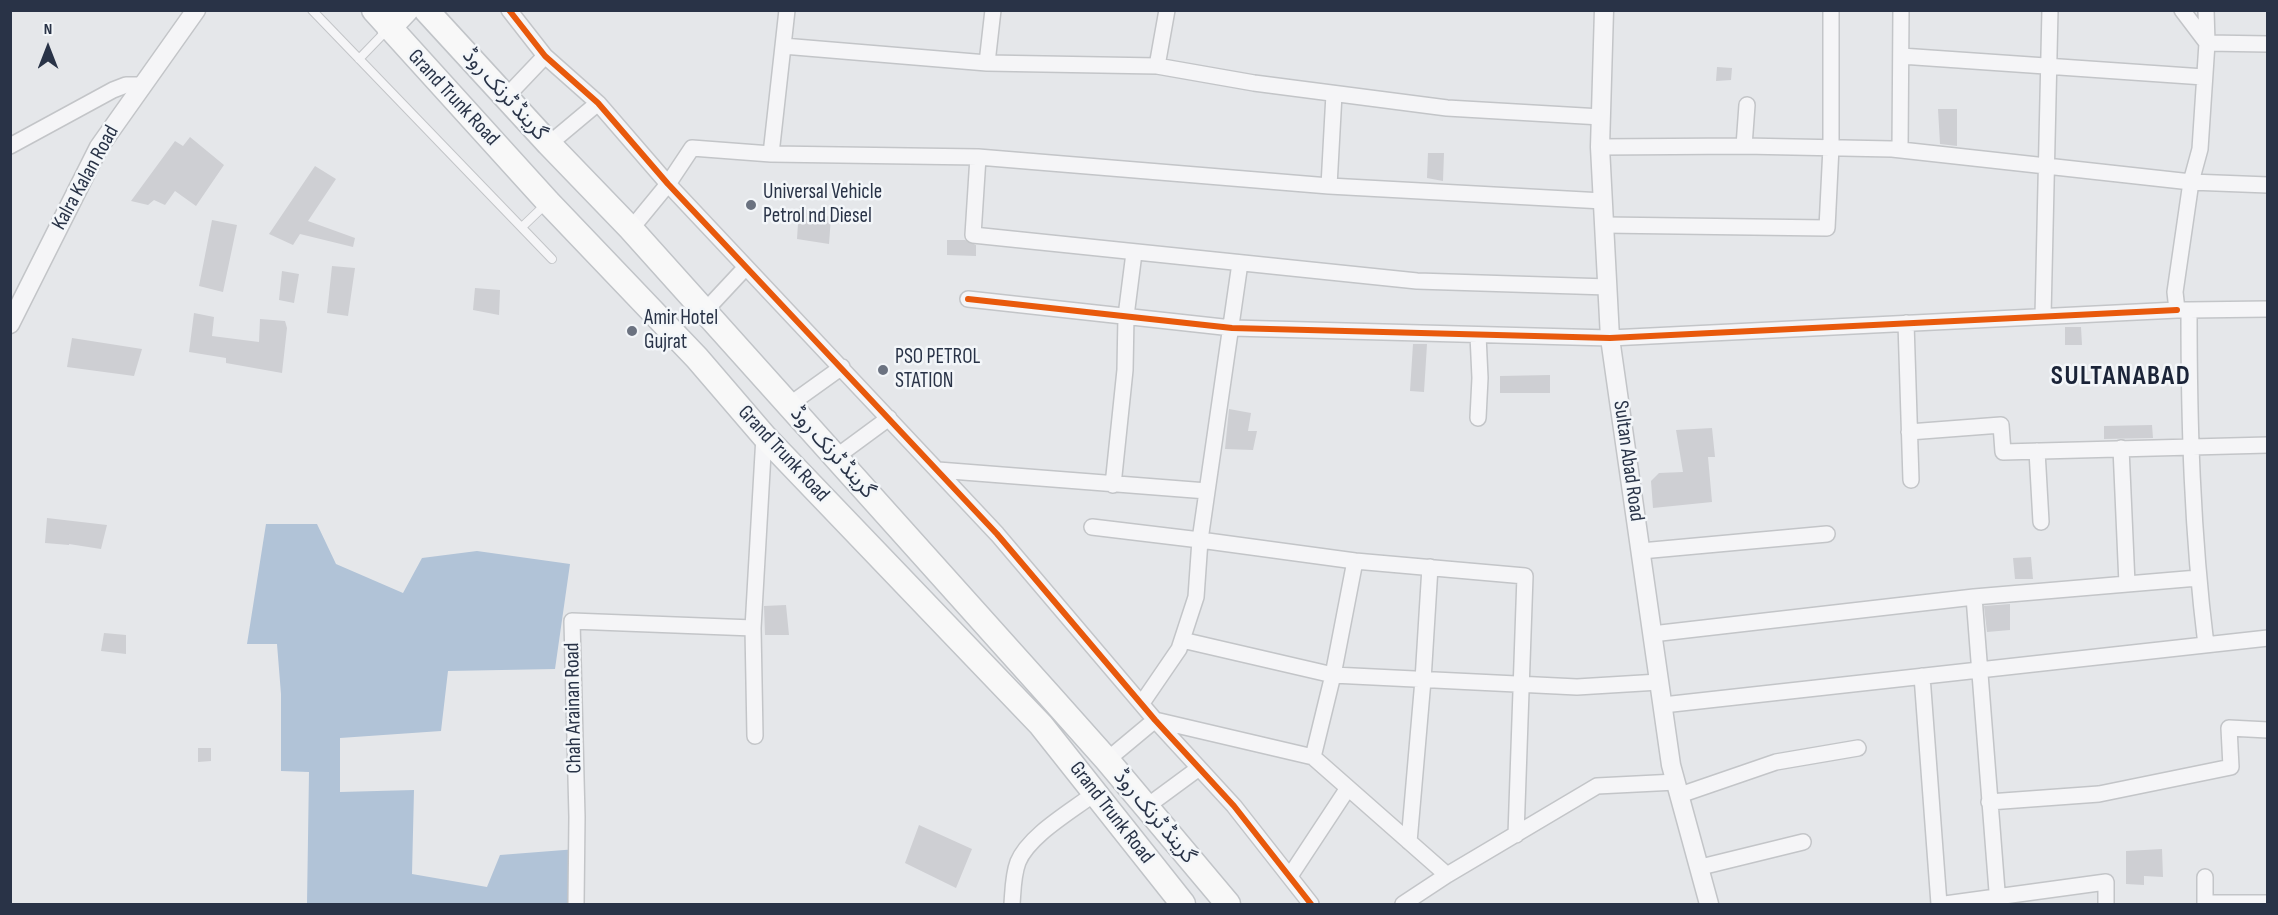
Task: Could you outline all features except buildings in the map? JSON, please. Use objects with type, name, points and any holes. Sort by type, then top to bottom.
[{"type":"main road","points":[[382,19],[406,10]]},
{"type":"main road","name":"گرینڈ ٹرنک روڈ","points":[[426,10],[631,229],[836,457],[1107,760],[1228,904]]},
{"type":"main road","name":"Grand Trunk Road","points":[[382,19],[548,202],[697,358],[764,436],[1041,725],[1184,904]]},
{"type":"main road","points":[[1126,832],[1149,810]]},
{"type":"street","name":"Kalra Kalan Road","points":[[10,324],[99,147],[196,10]]},
{"type":"street","points":[[509,10],[545,56],[598,103],[668,184],[998,534],[1155,720],[1234,806],[1311,904]]},
{"type":"street","points":[[771,154],[787,10]]},
{"type":"street","points":[[987,63],[993,10]]},
{"type":"street","points":[[1157,66],[1167,10]]},
{"type":"street","name":"Sultan Abad Road","points":[[1604,10],[1600,147],[1610,338],[1671,765],[1701,867],[1709,904]]},
{"type":"street","points":[[1604,225],[1827,228],[1831,147],[1831,10]]},
{"type":"street","points":[[1900,150],[1901,10]]},
{"type":"street","points":[[2043,316],[2050,10]]},
{"type":"street","points":[[2182,10],[2207,43]]},
{"type":"street","points":[[2206,10],[2207,43],[2200,149],[2191,182],[2175,292],[2183,310],[2198,578],[2206,645]]},
{"type":"street","points":[[2207,43],[2268,44]]},
{"type":"street","points":[[783,46],[987,63],[1157,66],[1254,83],[1448,108],[1601,117]]},
{"type":"street","points":[[506,97],[545,56]]},
{"type":"street","points":[[1901,56],[2204,77]]},
{"type":"street","points":[[10,146],[113,90],[126,85],[144,85]]},
{"type":"street","points":[[1329,186],[1334,94]]},
{"type":"street","points":[[549,144],[598,103]]},
{"type":"street","points":[[1744,146],[1747,105]]},
{"type":"street","points":[[1600,147],[1744,146],[1900,150],[2191,182],[2268,185]]},
{"type":"street","points":[[631,229],[668,184],[692,148],[771,154],[978,157],[1329,186],[1603,201]]},
{"type":"street","points":[[978,157],[973,235],[1417,281],[1608,287]]},
{"type":"street","points":[[1113,485],[1125,370],[1126,316],[1134,253]]},
{"type":"street","points":[[1142,703],[1179,649],[1197,597],[1200,540],[1240,263]]},
{"type":"street","points":[[704,312],[746,267]]},
{"type":"street","points":[[968,299],[1232,328],[1610,338],[2043,316],[2268,309]]},
{"type":"street","points":[[1906,323],[1911,480]]},
{"type":"street","points":[[1478,335],[1480,378],[1478,418]]},
{"type":"street","points":[[789,405],[842,367]]},
{"type":"street","points":[[836,457],[889,418]]},
{"type":"street","points":[[1909,432],[2001,425],[2003,452],[2268,445]]},
{"type":"street","points":[[755,736],[753,628],[764,436]]},
{"type":"street","points":[[2121,448],[2127,584]]},
{"type":"street","points":[[2037,451],[2041,522]]},
{"type":"street","points":[[938,470],[1207,491]]},
{"type":"street","points":[[1092,527],[1355,561],[1525,576],[1516,835]]},
{"type":"street","points":[[1641,551],[1827,534]]},
{"type":"street","points":[[1313,757],[1333,675],[1355,561]]},
{"type":"street","points":[[1409,842],[1430,567]]},
{"type":"street","points":[[1652,634],[1974,597],[2198,578]]},
{"type":"street","points":[[1974,597],[1998,900]]},
{"type":"street","name":"Chah Arainan Road","points":[[576,904],[577,805],[572,621],[753,628]]},
{"type":"street","points":[[1663,705],[2268,638]]},
{"type":"street","points":[[1182,640],[1333,675],[1577,687],[1659,682]]},
{"type":"street","points":[[1922,676],[1939,904]]},
{"type":"street","points":[[1107,760],[1155,720]]},
{"type":"street","points":[[1155,720],[1313,757],[1447,875]]},
{"type":"street","points":[[1989,802],[2099,794],[2231,767],[2229,728],[2268,730]]},
{"type":"street","points":[[1402,904],[1598,786],[1678,789],[1776,762],[1858,748]]},
{"type":"street","points":[[1149,810],[1199,768]]},
{"type":"street","points":[[1290,876],[1348,788]]},
{"type":"street","points":[[1012,904],[1018,863],[1027,849],[1038,837],[1095,793]]},
{"type":"street","points":[[1701,867],[1803,842]]},
{"type":"street","points":[[2205,877],[2205,904],[2268,903]]},
{"type":"street","points":[[1945,904],[1998,900],[2106,882],[2106,904]]},
{"type":"lane","points":[[312,10],[552,259]]},
{"type":"lane","points":[[358,59],[382,19]]},
{"type":"lane","points":[[522,227],[548,202]]},
{"type":"water","points":[[266,524],[317,524],[336,564],[403,593],[422,558],[477,551],[570,564],[555,669],[448,671],[441,731],[340,738],[340,792],[414,790],[412,874],[487,887],[500,855],[577,849],[576,904],[307,904],[309,772],[281,771],[281,694],[277,644],[247,644]]},
{"type":"cycle path","points":[[509,10],[545,56],[598,103],[668,184],[997,534],[1155,720],[1234,806],[1311,904]]},
{"type":"cycle path","points":[[968,299],[1232,328],[1610,338],[2177,310]]},
{"type":"place","name":"Universal Vehicle Petrol nd Diesel","points":[[751,205]]},
{"type":"place","name":"Amir Hotel Gujrat","points":[[632,331]]},
{"type":"place","name":"PSO PETROL STATION","points":[[883,370]]},
{"type":"district","name":"SULTANABAD","points":[[2121,377]]}]
